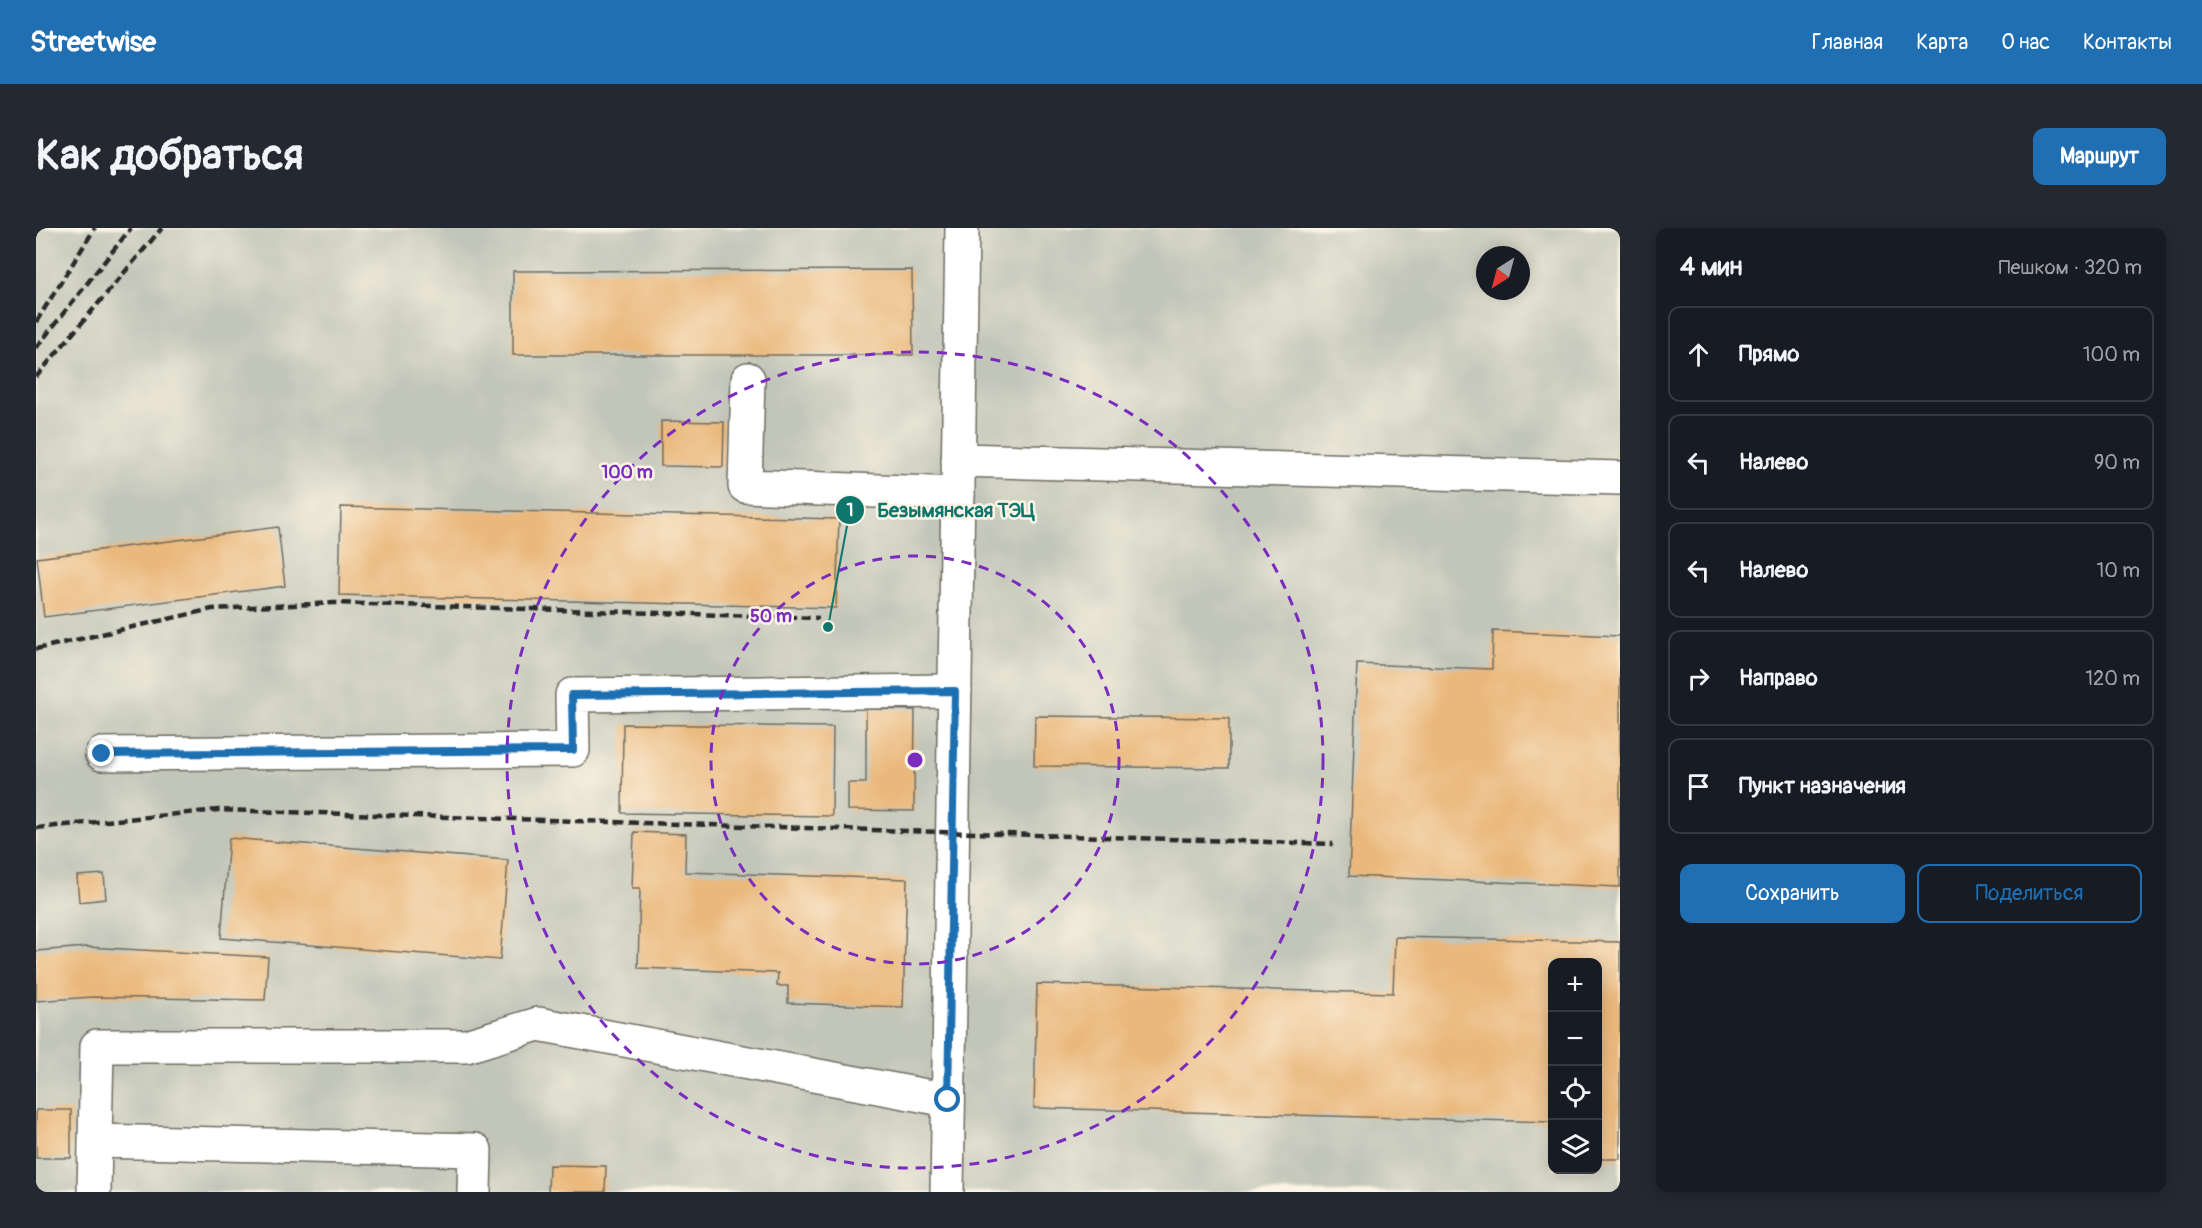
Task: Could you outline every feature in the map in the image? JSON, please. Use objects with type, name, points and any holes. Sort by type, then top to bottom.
[{"type":"lane","points":[[947,1192],[962,228]]},
{"type":"lane","points":[[748,379],[745,486],[958,494]]},
{"type":"lane","points":[[958,460],[1620,478]]},
{"type":"lane","points":[[102,754],[573,750],[572,695],[955,691]]},
{"type":"lane","points":[[94,1192],[97,1046],[466,1047],[538,1023],[948,1100]]},
{"type":"lane","points":[[96,1141],[475,1150],[474,1192]]},
{"type":"shaded area","points":[[36,228],[1620,228],[1620,1192],[36,1192]]},
{"type":"building","points":[[912,270],[913,355],[513,355],[513,271]]},
{"type":"building","points":[[661,421],[724,422],[723,467],[661,466]]},
{"type":"building","points":[[341,507],[839,519],[836,608],[339,595]]},
{"type":"building","points":[[278,527],[285,586],[44,617],[37,558]]},
{"type":"building","points":[[1493,631],[1620,636],[1620,887],[1349,876],[1357,664],[1492,669]]},
{"type":"building","points":[[866,709],[915,710],[914,811],[848,810],[848,783],[866,783]]},
{"type":"building","points":[[1035,716],[1229,718],[1229,768],[1034,766]]},
{"type":"building","points":[[623,724],[833,727],[832,816],[622,813]]},
{"type":"building","points":[[634,832],[686,834],[685,872],[907,879],[903,1007],[788,1003],[788,986],[777,986],[778,973],[638,968],[640,888],[632,888]]},
{"type":"building","points":[[229,838],[508,860],[500,960],[221,938]]},
{"type":"building","points":[[104,874],[106,899],[79,902],[77,876]]},
{"type":"building","points":[[1395,937],[1620,942],[1620,1159],[1602,1159],[1602,958],[1548,958],[1548,1122],[1034,1108],[1037,984],[1393,993]]},
{"type":"building","points":[[87,947],[268,957],[265,1000],[93,997],[36,1001],[36,951]]},
{"type":"building","points":[[36,1110],[71,1110],[71,1158],[36,1158]]},
{"type":"building","points":[[549,1165],[606,1166],[605,1192],[548,1192]]},
{"type":"railway","points":[[36,322],[95,228]]},
{"type":"railway","points":[[36,348],[131,228]]},
{"type":"railway","points":[[36,377],[162,228]]},
{"type":"railway","points":[[36,649],[212,609],[334,603],[819,618]]},
{"type":"railway","points":[[36,828],[218,810],[1333,844]]},
{"type":"place","name":"Безымянская ТЭЦ","points":[[828,627]]},
{"type":"route","points":[[102,754],[573,750],[572,695],[955,691],[948,1100]]}]
